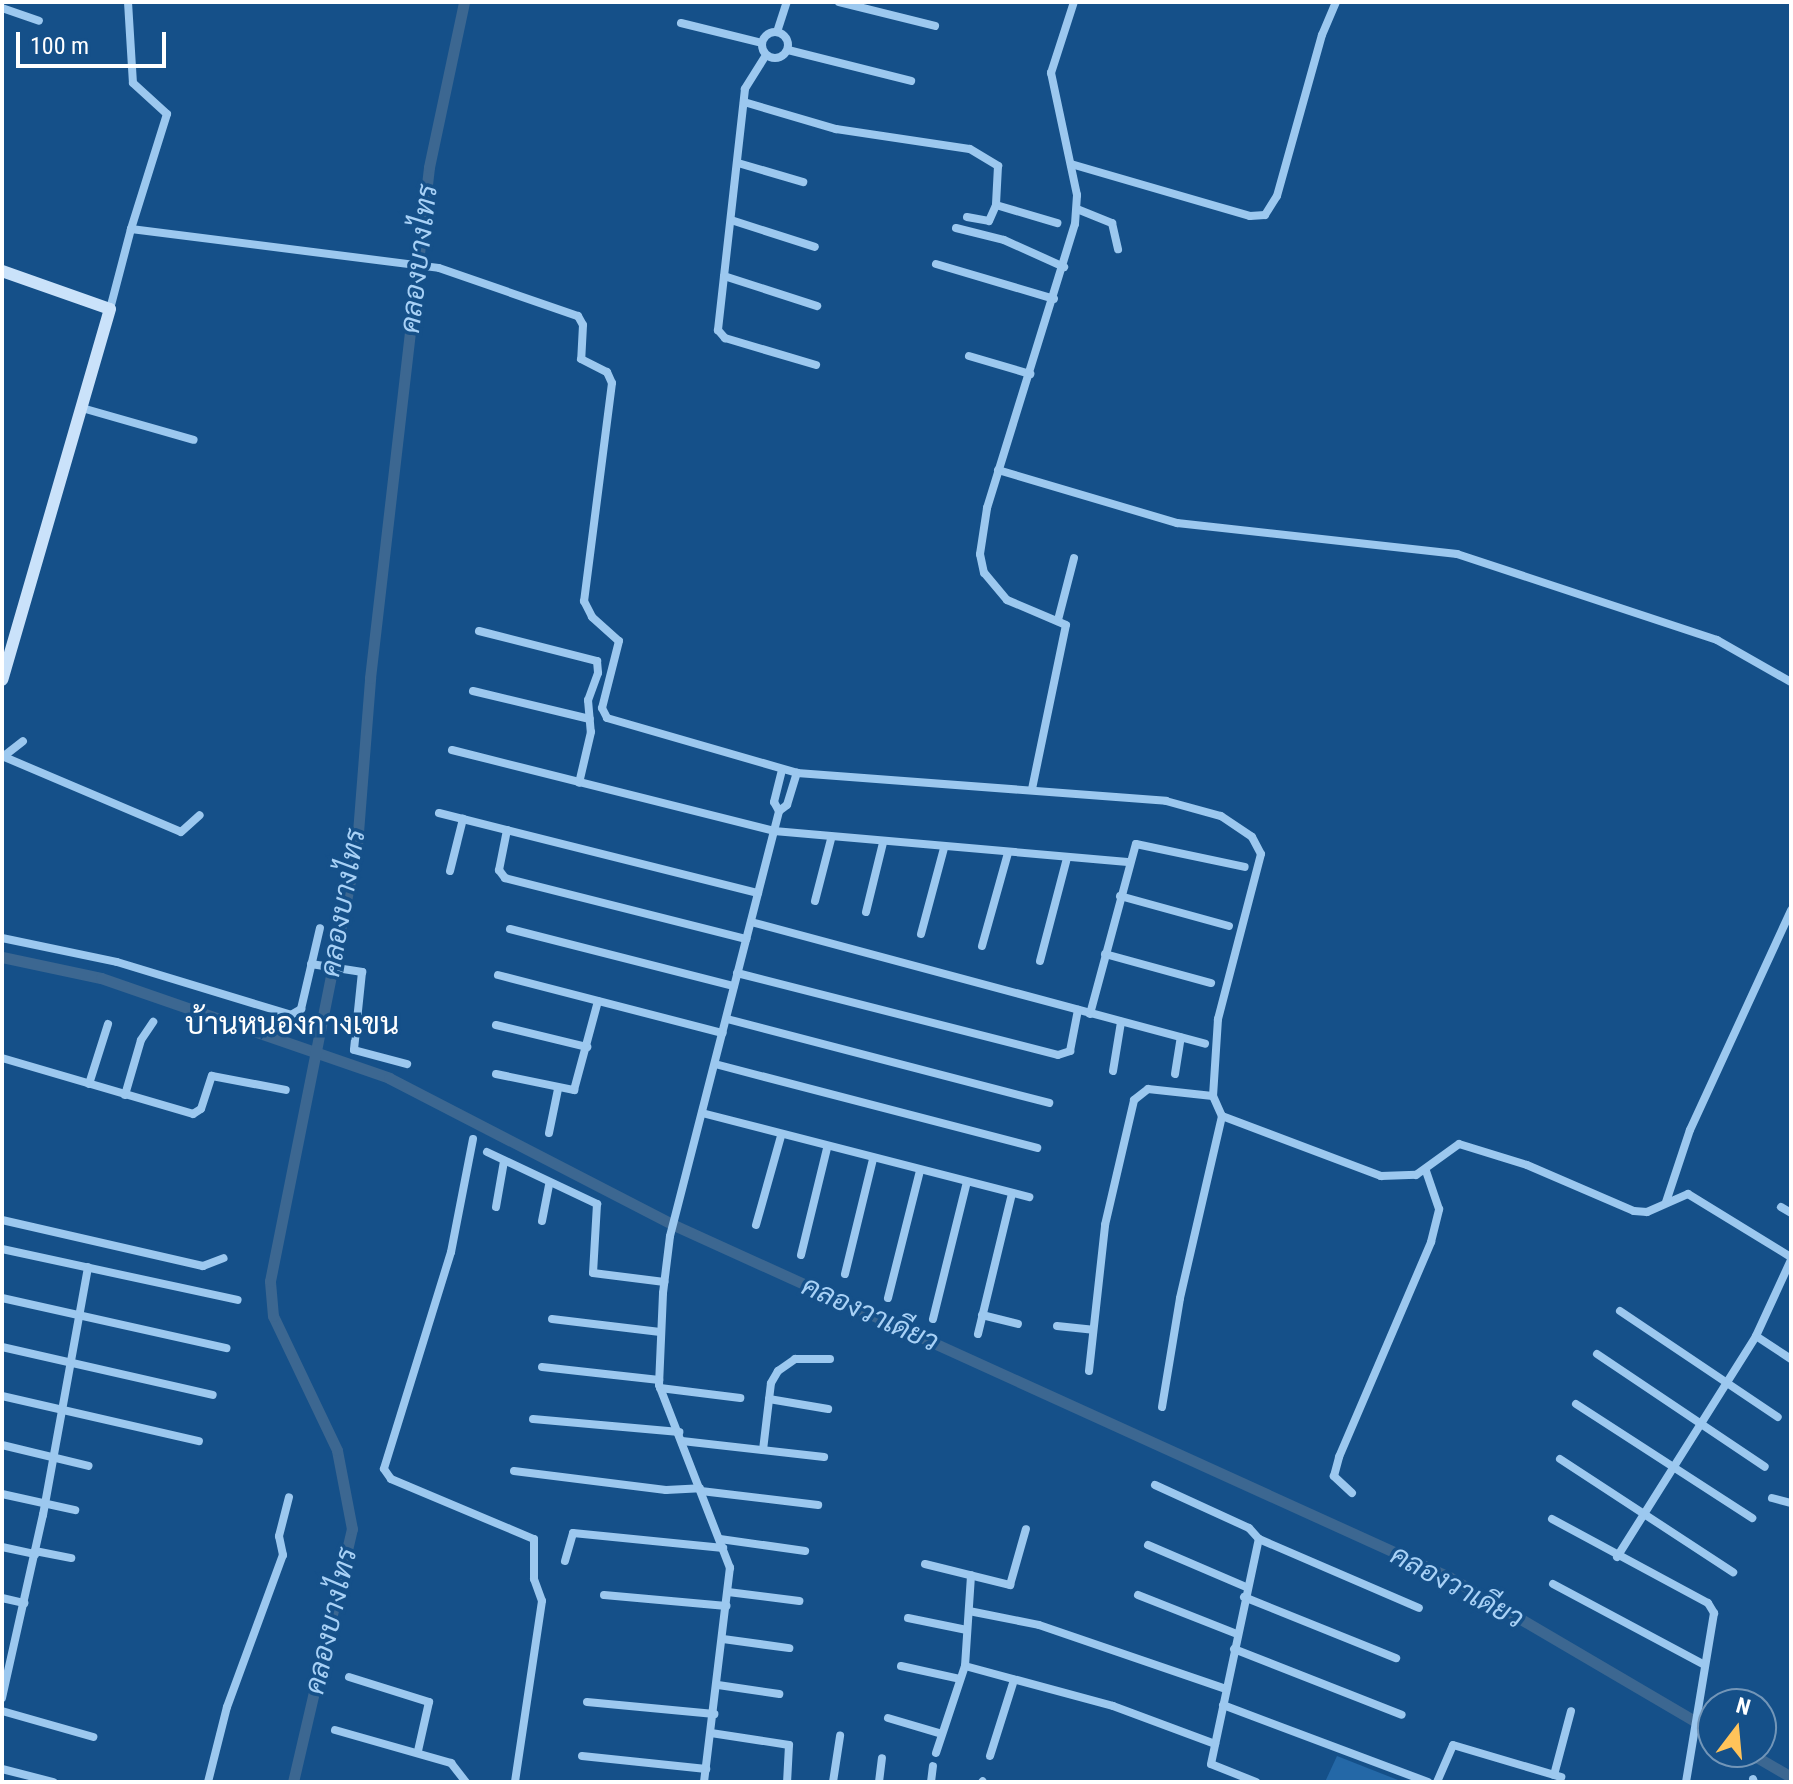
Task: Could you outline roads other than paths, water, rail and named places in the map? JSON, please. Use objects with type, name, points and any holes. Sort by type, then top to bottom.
[{"type":"street","points":[[2,680],[167,114],[133,83],[128,2]]},
{"type":"street","points":[[762,43],[777,32],[787,2]]},
{"type":"street","points":[[839,2],[935,26]]},
{"type":"street","points":[[1032,789],[1066,637],[1066,625],[1007,600],[984,573],[980,554],[994,483],[1064,267],[1077,209],[1071,164],[1051,73],[1074,2]]},
{"type":"street","points":[[1071,164],[1250,216],[1265,215],[1277,196],[1322,35],[1336,2]]},
{"type":"street","points":[[2,8],[39,21]]},
{"type":"street","points":[[681,23],[762,43]]},
{"type":"street","points":[[777,32],[788,42],[788,50]]},
{"type":"street","points":[[762,43],[766,55]]},
{"type":"street","points":[[766,55],[778,58],[788,50]]},
{"type":"street","points":[[788,50],[911,81]]},
{"type":"street","points":[[766,55],[751,75],[744,102],[720,334],[816,365]]},
{"type":"street","points":[[744,102],[836,129],[970,149],[998,166],[996,205],[989,221],[967,217]]},
{"type":"street","points":[[738,163],[803,182]]},
{"type":"street","points":[[996,205],[1057,223]]},
{"type":"street","points":[[1077,209],[1112,223],[1118,249]]},
{"type":"street","points":[[731,220],[815,247]]},
{"type":"street","points":[[956,228],[1004,240],[1064,267]]},
{"type":"street","points":[[131,229],[437,268],[578,316],[583,325],[579,352],[586,363],[607,372],[612,383],[584,601],[592,617],[619,641],[603,714],[654,734],[797,773],[1032,789],[1193,806],[1221,816],[1258,846],[1261,864],[1218,1019],[1213,1096],[1222,1116],[1180,1298],[1162,1407]]},
{"type":"street","points":[[936,264],[1054,299]]},
{"type":"street","points":[[2,271],[110,309]]},
{"type":"street","points":[[724,276],[817,306]]},
{"type":"street","points":[[969,356],[1030,374]]},
{"type":"street","points":[[82,408],[194,440]]},
{"type":"street","points":[[998,470],[1177,523],[1457,554],[1717,640],[1791,682]]},
{"type":"street","points":[[1058,620],[1074,558]]},
{"type":"street","points":[[479,631],[597,661],[598,673],[588,700],[590,719],[579,783]]},
{"type":"street","points":[[473,691],[590,719]]},
{"type":"street","points":[[3,756],[23,741]]},
{"type":"street","points":[[452,750],[774,831],[831,839],[1128,862]]},
{"type":"street","points":[[3,756],[181,832],[200,815]]},
{"type":"street","points":[[779,811],[774,802],[782,770]]},
{"type":"street","points":[[707,1782],[730,1568],[660,1384],[664,1282],[670,1236],[779,811],[787,805],[797,773]]},
{"type":"street","points":[[439,813],[758,893]]},
{"type":"street","points":[[450,871],[463,819]]},
{"type":"street","points":[[507,830],[499,870],[505,878],[746,939]]},
{"type":"street","points":[[815,901],[831,839]]},
{"type":"street","points":[[1090,1014],[1128,862],[1142,842],[1245,867]]},
{"type":"street","points":[[866,912],[883,843]]},
{"type":"street","points":[[921,934],[944,848]]},
{"type":"street","points":[[982,946],[1008,853]]},
{"type":"street","points":[[1040,961],[1067,858]]},
{"type":"street","points":[[1120,896],[1229,926]]},
{"type":"street","points":[[1666,1202],[1690,1130],[1791,910]]},
{"type":"street","points":[[751,922],[1205,1044]]},
{"type":"street","points":[[2,938],[133,966],[291,1015],[301,1009],[316,964],[320,928]]},
{"type":"street","points":[[510,929],[734,986]]},
{"type":"street","points":[[1105,954],[1211,983]]},
{"type":"street","points":[[316,964],[344,966],[363,976],[354,1050],[407,1064]]},
{"type":"street","points":[[737,973],[1058,1055],[1070,1051],[1078,1010]]},
{"type":"street","points":[[498,975],[723,1033]]},
{"type":"street","points":[[496,1074],[574,1090],[598,1001]]},
{"type":"street","points":[[727,1019],[1049,1103]]},
{"type":"street","points":[[125,1095],[141,1040],[153,1022]]},
{"type":"street","points":[[1113,1071],[1121,1022]]},
{"type":"street","points":[[89,1084],[108,1024]]},
{"type":"street","points":[[496,1025],[587,1047]]},
{"type":"street","points":[[1175,1074],[1181,1037]]},
{"type":"street","points":[[2,1058],[193,1114],[201,1109],[212,1076],[286,1090]]},
{"type":"street","points":[[715,1064],[1037,1148]]},
{"type":"street","points":[[549,1133],[558,1089]]},
{"type":"street","points":[[1089,1371],[1105,1225],[1134,1100],[1148,1089],[1213,1096]]},
{"type":"street","points":[[702,1113],[827,1148],[1029,1197]]},
{"type":"street","points":[[1222,1116],[1381,1176],[1402,1179],[1426,1171],[1459,1144],[1473,1146],[1634,1211],[1647,1212],[1677,1195],[1696,1197],[1791,1258],[1756,1336],[1617,1557]]},
{"type":"street","points":[[756,1225],[781,1136]]},
{"type":"street","points":[[473,1139],[451,1252],[384,1469],[391,1479],[534,1539],[534,1579],[542,1601],[515,1782]]},
{"type":"street","points":[[801,1255],[827,1148]]},
{"type":"street","points":[[487,1152],[549,1186],[599,1208],[593,1273],[664,1282]]},
{"type":"street","points":[[845,1274],[873,1159]]},
{"type":"street","points":[[496,1207],[504,1161]]},
{"type":"street","points":[[888,1298],[920,1171]]},
{"type":"street","points":[[1352,1493],[1334,1476],[1339,1457],[1431,1242],[1439,1209],[1426,1171]]},
{"type":"street","points":[[933,1319],[967,1182]]},
{"type":"street","points":[[542,1221],[549,1186]]},
{"type":"street","points":[[978,1334],[1012,1193]]},
{"type":"street","points":[[1781,1207],[1791,1213]]},
{"type":"street","points":[[2,1220],[203,1266],[224,1258]]},
{"type":"street","points":[[2,1249],[238,1300]]},
{"type":"street","points":[[2,1698],[7,1657],[24,1603],[46,1503],[88,1267]]},
{"type":"street","points":[[2,1298],[226,1348]]},
{"type":"street","points":[[1620,1311],[1778,1417]]},
{"type":"street","points":[[982,1315],[1018,1324]]},
{"type":"street","points":[[552,1319],[660,1332]]},
{"type":"street","points":[[1057,1326],[1093,1330]]},
{"type":"street","points":[[1756,1336],[1791,1359]]},
{"type":"street","points":[[2,1347],[213,1395]]},
{"type":"street","points":[[1597,1354],[1765,1467]]},
{"type":"street","points":[[763,1450],[771,1383],[786,1364],[804,1357],[830,1359]]},
{"type":"street","points":[[542,1367],[740,1398]]},
{"type":"street","points":[[2,1396],[199,1441]]},
{"type":"street","points":[[769,1399],[828,1409]]},
{"type":"street","points":[[1576,1404],[1752,1518]]},
{"type":"street","points":[[533,1419],[824,1457]]},
{"type":"street","points":[[2,1445],[89,1466]]},
{"type":"street","points":[[1560,1459],[1733,1572]]},
{"type":"street","points":[[514,1471],[818,1505]]},
{"type":"street","points":[[1155,1485],[1249,1528],[1259,1539],[1419,1608]]},
{"type":"street","points":[[2,1494],[75,1510]]},
{"type":"street","points":[[208,1782],[227,1707],[280,1564],[279,1536],[289,1497]]},
{"type":"street","points":[[1772,1498],[1791,1503]]},
{"type":"street","points":[[1552,1519],[1617,1557],[1708,1603],[1714,1613],[1703,1697],[1686,1782]]},
{"type":"street","points":[[925,1564],[1013,1583],[1026,1529]]},
{"type":"street","points":[[565,1561],[569,1536],[578,1532],[805,1551]]},
{"type":"street","points":[[1256,1782],[1211,1764],[1246,1587],[1259,1539]]},
{"type":"street","points":[[1148,1545],[1246,1587]]},
{"type":"street","points":[[2,1547],[71,1558]]},
{"type":"street","points":[[936,1753],[965,1666],[971,1575]]},
{"type":"street","points":[[1553,1584],[1705,1665]]},
{"type":"street","points":[[728,1592],[799,1601]]},
{"type":"street","points":[[604,1595],[727,1606]]},
{"type":"street","points":[[1138,1595],[1237,1634]]},
{"type":"street","points":[[1244,1597],[1396,1658]]},
{"type":"street","points":[[2,1598],[24,1603]]},
{"type":"street","points":[[969,1611],[1039,1625],[1226,1689]]},
{"type":"street","points":[[908,1618],[967,1630]]},
{"type":"street","points":[[723,1639],[789,1648]]},
{"type":"street","points":[[1234,1649],[1402,1715]]},
{"type":"street","points":[[901,1666],[960,1679]]},
{"type":"street","points":[[965,1666],[1113,1706],[1215,1744]]},
{"type":"street","points":[[349,1677],[429,1702],[418,1751]]},
{"type":"street","points":[[990,1756],[1014,1680]]},
{"type":"street","points":[[718,1685],[779,1694]]},
{"type":"street","points":[[587,1702],[714,1714]]},
{"type":"street","points":[[1223,1705],[1428,1782]]},
{"type":"street","points":[[2,1711],[93,1737]]},
{"type":"street","points":[[1437,1782],[1453,1745],[1557,1776],[1571,1711]]},
{"type":"street","points":[[888,1718],[942,1734]]},
{"type":"street","points":[[335,1730],[418,1751],[451,1763],[466,1782]]},
{"type":"street","points":[[711,1733],[789,1745],[787,1782]]},
{"type":"street","points":[[833,1782],[840,1736]]},
{"type":"street","points":[[582,1756],[706,1769]]},
{"type":"street","points":[[879,1782],[882,1758]]},
{"type":"street","points":[[931,1782],[933,1766]]},
{"type":"street","points":[[2,1769],[53,1782]]},
{"type":"waterway","name":"คลองบางไทร","points":[[293,1782],[352,1529],[337,1450],[273,1316],[270,1281],[357,845],[370,678],[429,167],[464,2]]},
{"type":"waterway","name":"คลองวาเดียว","points":[[2,957],[101,978],[389,1078],[676,1226],[1449,1577],[1697,1723]]},
{"type":"waterway","name":"คลองวาเดียว","points":[[1776,1768],[1791,1777]]},
{"type":"district","name":"บ้านหนองกางเขน","points":[[292,1024]]}]
